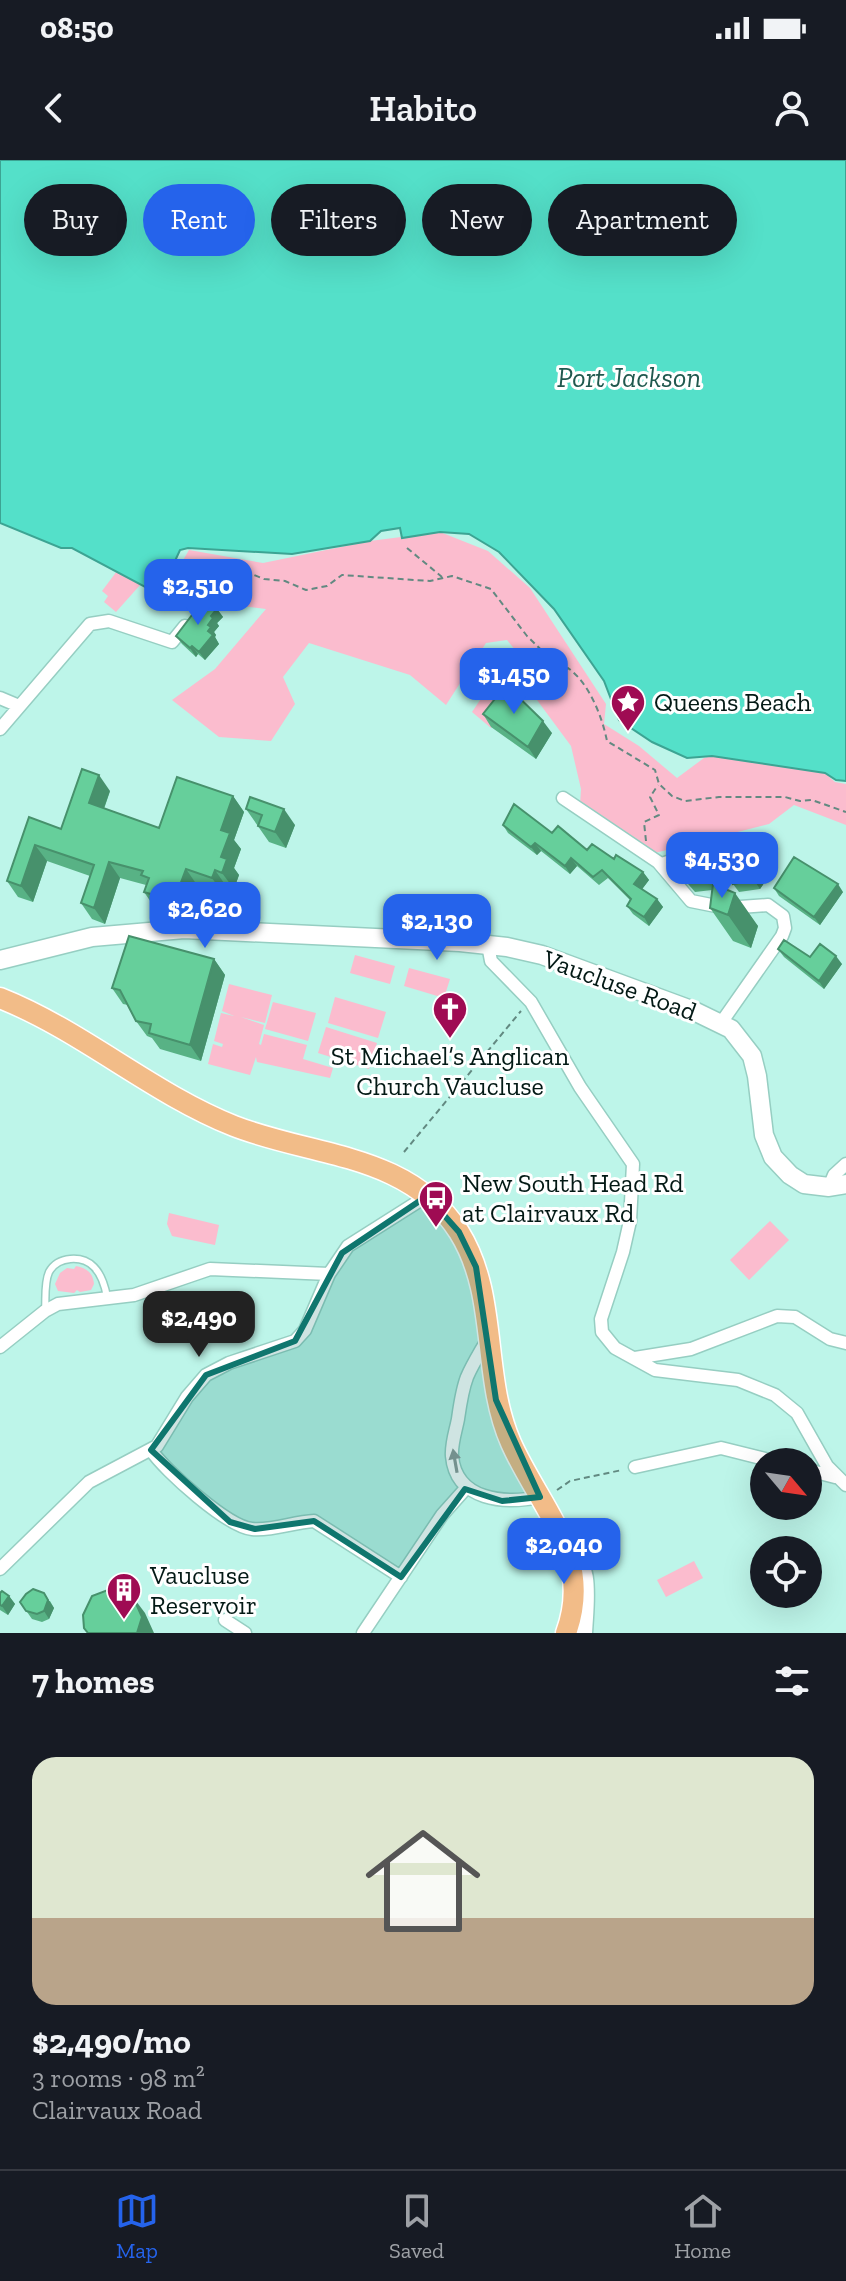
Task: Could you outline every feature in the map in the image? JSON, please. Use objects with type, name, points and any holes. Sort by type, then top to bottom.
[{"type":"main road","points":[[0,998],[32,1013],[219,1120],[276,1140],[368,1163],[395,1175],[427,1196],[459,1232],[476,1267],[484,1298],[493,1385],[506,1431],[548,1494],[574,1576],[575,1598],[566,1633]]},
{"type":"street","points":[[0,729],[90,624],[109,621],[172,642],[189,621]]},
{"type":"street","points":[[0,698],[19,706]]},
{"type":"street","points":[[563,798],[658,862],[691,901],[726,908],[768,905],[783,916],[785,928],[782,936],[721,1023]]},
{"type":"street","name":"Vaucluse Road","points":[[0,960],[92,937],[184,929],[460,942],[560,960],[721,1023],[737,1034],[752,1056],[764,1135],[770,1152],[796,1180],[804,1184],[838,1186]]},
{"type":"street","points":[[488,945],[491,961],[531,1002],[580,1087],[633,1164],[630,1221],[600,1325],[609,1342],[655,1370],[738,1380],[775,1395],[797,1413],[841,1481]]},
{"type":"street","points":[[838,1186],[834,1175],[846,1164]]},
{"type":"street","points":[[1,1567],[89,1482],[151,1450],[162,1441],[187,1397],[206,1375],[229,1363],[295,1341],[305,1330],[329,1274],[348,1246],[427,1196]]},
{"type":"street","points":[[0,1347],[45,1311],[63,1303],[134,1295],[210,1269],[329,1274]]},
{"type":"street","points":[[631,1358],[658,1356],[704,1345],[777,1316],[795,1317],[830,1339],[846,1343]]},
{"type":"street","points":[[488,1338],[468,1376],[452,1453],[456,1472],[467,1487],[482,1496],[502,1501],[548,1494]]},
{"type":"street","points":[[635,1467],[721,1448],[750,1455]]},
{"type":"street","points":[[151,1450],[160,1463],[230,1522],[255,1529],[314,1521],[401,1577]]},
{"type":"street","points":[[822,1475],[841,1481]]},
{"type":"street","points":[[363,1633],[442,1515],[467,1487]]},
{"type":"street","points":[[560,1534],[577,1554],[582,1567],[585,1587],[583,1633]]},
{"type":"street","points":[[225,1620],[245,1633]]},
{"type":"lane","points":[[658,862],[682,854],[763,843]]},
{"type":"lane","points":[[45,1311],[48,1275],[54,1266],[65,1260],[82,1260],[94,1267],[104,1283],[108,1299]]},
{"type":"path","points":[[407,548],[443,578]]},
{"type":"path","points":[[189,621],[202,599],[233,572],[244,571],[264,579],[285,581],[306,590],[327,586],[342,575],[430,581],[452,576],[491,589],[527,636],[564,672],[568,668],[578,675],[607,741],[654,769],[659,784],[672,796],[693,802],[719,797],[785,797],[812,800],[846,812]]},
{"type":"path","points":[[654,769],[658,764]]},
{"type":"path","points":[[642,853],[647,838],[644,822],[659,815],[650,797],[659,784]]},
{"type":"path","points":[[404,1152],[514,1016],[531,1002]]},
{"type":"path","points":[[548,1494],[570,1481],[635,1467]]},
{"type":"highlighted area","points":[[427,1196],[459,1232],[476,1267],[496,1400],[540,1497],[502,1501],[465,1489],[401,1577],[314,1521],[255,1529],[230,1522],[151,1450],[206,1375],[295,1341],[342,1253]]},
{"type":"shaded area","points":[[440,532],[488,551],[530,588],[606,704],[604,724],[639,746],[677,778],[704,758],[712,756],[825,773],[835,782],[846,784],[846,825],[794,805],[769,824],[651,854],[580,805],[581,789],[571,746],[537,700],[526,663],[507,640],[486,643],[446,705],[410,675],[309,643],[283,677],[295,704],[271,741],[219,737],[172,700],[215,669],[266,609],[210,602],[198,618],[165,591],[189,550],[263,563],[370,541]]},
{"type":"shaded area","points":[[117,571],[141,584],[116,612],[104,602],[108,596],[102,591]]},
{"type":"shaded area","points":[[501,669],[522,685],[491,728],[472,712]]},
{"type":"shaded area","points":[[355,955],[395,966],[390,984],[350,973]]},
{"type":"shaded area","points":[[409,968],[450,979],[444,998],[404,986]]},
{"type":"shaded area","points":[[229,984],[272,995],[265,1023],[241,1017],[264,1025],[259,1044],[264,1034],[307,1045],[303,1059],[333,1068],[330,1078],[257,1062],[256,1057],[250,1075],[208,1064],[213,1044],[222,1047],[223,1044],[214,1041],[221,1013],[234,1016],[222,1011]]},
{"type":"shaded area","points":[[335,997],[386,1012],[378,1038],[328,1023]]},
{"type":"shaded area","points":[[273,1002],[316,1013],[308,1041],[265,1029]]},
{"type":"shaded area","points":[[326,1027],[377,1043],[369,1069],[318,1053]]},
{"type":"shaded area","points":[[169,1213],[219,1225],[215,1245],[172,1236],[167,1224]]},
{"type":"shaded area","points":[[770,1221],[789,1240],[749,1280],[730,1260]]},
{"type":"shaded area","points":[[76,1266],[91,1274],[94,1284],[91,1290],[77,1290],[74,1293],[58,1291],[55,1284],[60,1273]]},
{"type":"shaded area","points":[[694,1561],[703,1578],[666,1597],[657,1580]]},
{"type":"water","name":"Port Jackson","points":[[0,160],[846,160],[846,781],[836,780],[825,773],[712,756],[687,758],[652,742],[619,720],[604,681],[554,609],[499,552],[469,534],[440,532],[402,538],[400,528],[381,531],[370,541],[292,554],[188,548],[180,550],[164,578],[147,588],[72,548],[61,548],[0,523]]},
{"type":"building","points":[[205,598],[217,609],[208,625],[211,627],[208,631],[213,635],[199,652],[176,636]]},
{"type":"building","points":[[506,685],[543,721],[528,747],[483,714]]},
{"type":"building","points":[[82,769],[99,775],[89,803],[159,828],[177,777],[233,796],[221,830],[230,833],[221,857],[227,859],[222,873],[215,870],[212,878],[186,869],[174,901],[144,892],[149,878],[141,875],[143,871],[109,862],[94,908],[81,903],[94,865],[35,845],[21,886],[7,881],[29,817],[61,829]]},
{"type":"building","points":[[250,797],[284,809],[275,832],[258,826],[262,815],[246,809]]},
{"type":"building","points":[[514,804],[552,833],[558,826],[587,850],[592,844],[614,859],[616,855],[643,872],[634,884],[657,899],[644,917],[627,906],[631,899],[602,870],[593,877],[571,858],[565,866],[535,843],[531,847],[503,825]]},
{"type":"building","points":[[737,852],[744,858],[760,856],[763,868],[754,880],[733,884],[735,870],[727,863]]},
{"type":"building","points":[[680,855],[688,871],[708,867],[712,882],[689,883],[671,862]]},
{"type":"building","points":[[794,857],[838,884],[814,917],[774,888]]},
{"type":"building","points":[[713,884],[735,893],[728,915],[710,908]]},
{"type":"building","points":[[129,936],[214,959],[190,1045],[149,1033],[151,1024],[136,1021],[120,990],[112,988]]},
{"type":"building","points":[[784,940],[810,957],[820,944],[836,956],[819,981],[778,949]]},
{"type":"building","points":[[113,1588],[133,1597],[142,1617],[137,1633],[88,1633],[84,1628],[83,1615],[92,1596]]},
{"type":"building","points":[[33,1589],[44,1593],[48,1600],[44,1611],[37,1614],[26,1611],[20,1602]]},
{"type":"building","points":[[2,1591],[9,1596],[2,1606],[0,1593]]},
{"type":"place","name":"Queens Beach","points":[[628,733]]},
{"type":"place","name":"St Michael’s Anglican Church Vaucluse","points":[[450,1040]]},
{"type":"place","name":"New South Head Rd at Clairvaux Rd","points":[[436,1229]]},
{"type":"place","name":"Vaucluse Reservoir","points":[[124,1621]]}]
